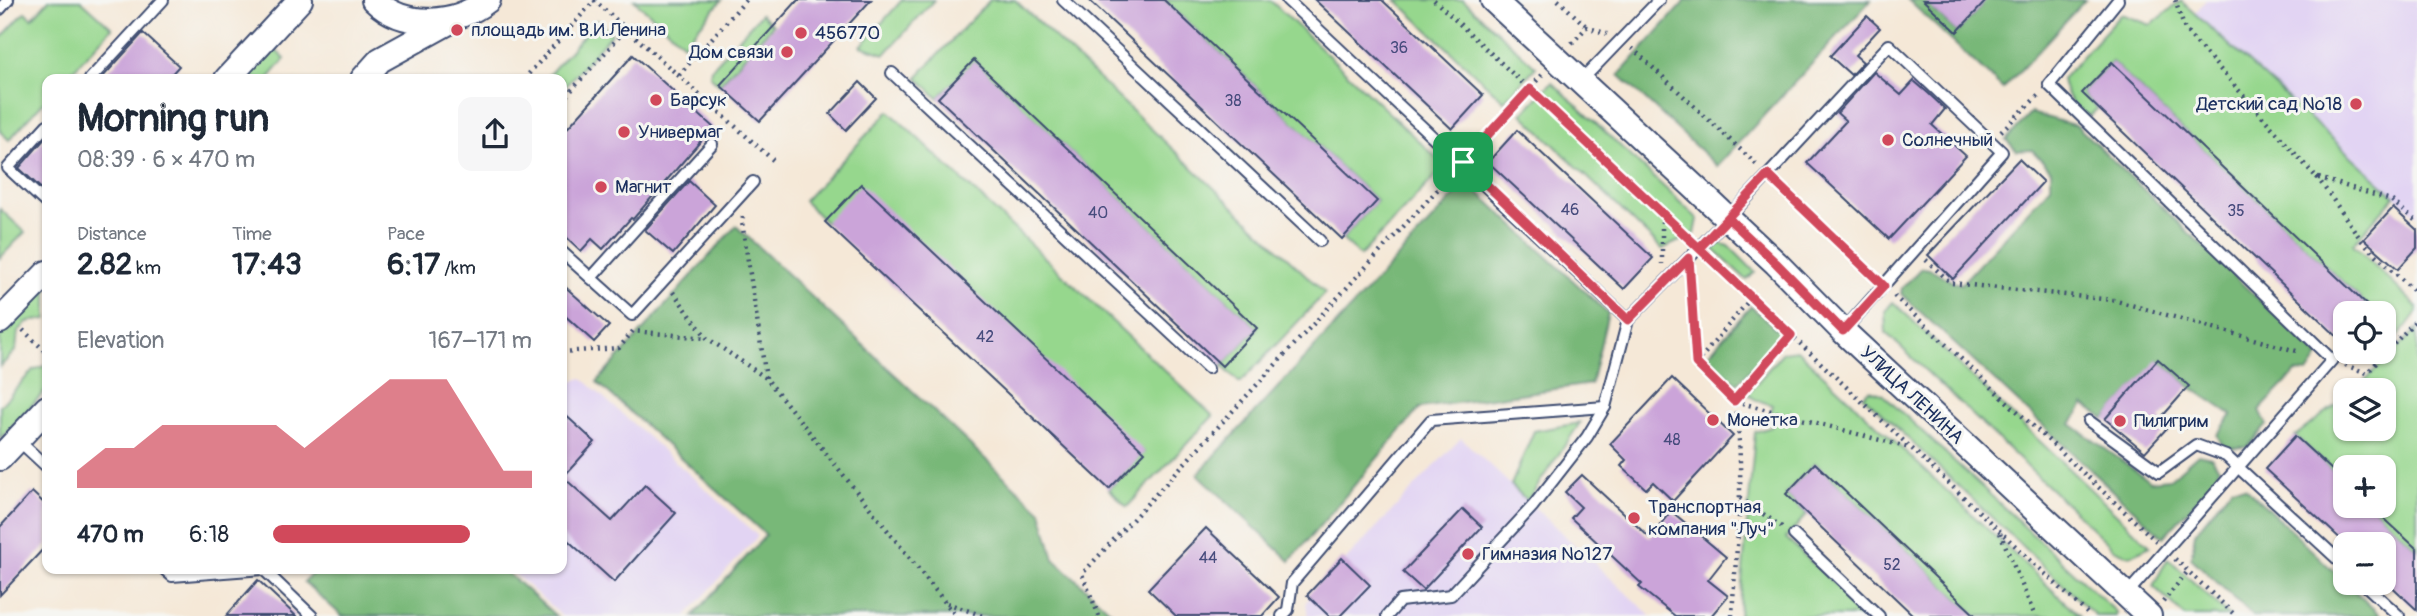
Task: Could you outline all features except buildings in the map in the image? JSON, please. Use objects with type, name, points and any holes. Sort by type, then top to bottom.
[{"type":"street","points":[[374,0],[383,9],[417,21],[455,18]]},
{"type":"street","name":"УЛИЦА ЛЕНИНА","points":[[1493,0],[2141,608]]},
{"type":"street","points":[[367,74],[380,60],[488,1]]},
{"type":"street","points":[[231,74],[294,2]]},
{"type":"street","points":[[0,321],[42,278]]},
{"type":"street","points":[[0,458],[42,414]]},
{"type":"lane","points":[[0,9],[8,0]]},
{"type":"lane","points":[[95,74],[163,0]]},
{"type":"lane","points":[[1063,0],[1320,241]]},
{"type":"lane","points":[[1287,0],[1463,162],[1628,320]]},
{"type":"lane","points":[[1580,82],[1659,0]]},
{"type":"lane","points":[[2118,0],[2049,85],[2332,360],[2166,550],[2141,608]]},
{"type":"lane","points":[[1387,616],[1400,601],[1451,595],[1533,506],[1587,437],[1605,407],[1628,320],[1728,218],[1889,45],[2002,152],[1843,331]]},
{"type":"lane","points":[[892,73],[1208,369]]},
{"type":"lane","points":[[42,130],[4,164],[42,199]]},
{"type":"lane","points":[[591,278],[712,144]]},
{"type":"lane","points":[[567,256],[632,315],[753,182]]},
{"type":"lane","points":[[1283,616],[1288,610],[1292,583],[1431,420],[1605,407]]},
{"type":"lane","points":[[2089,421],[2159,472],[2196,445],[2226,456],[2333,555]]},
{"type":"lane","points":[[18,440],[42,462]]},
{"type":"lane","points":[[1794,535],[1879,616]]},
{"type":"lane","points":[[170,574],[198,574]]},
{"type":"lane","points":[[268,574],[312,616]]},
{"type":"lane","points":[[2376,595],[2399,616]]},
{"type":"path","points":[[528,74],[594,0],[774,160]]},
{"type":"path","points":[[679,75],[746,0]]},
{"type":"path","points":[[1434,0],[2090,616]]},
{"type":"path","points":[[1558,0],[1587,27],[1622,39],[2236,616]]},
{"type":"path","points":[[2175,0],[2185,30],[2316,177],[2362,241],[2417,294]]},
{"type":"path","points":[[1099,616],[1082,574],[1587,27]]},
{"type":"path","points":[[567,95],[626,29]]},
{"type":"path","points":[[1990,142],[2049,85]]},
{"type":"path","points":[[2316,177],[2391,200],[2417,222]]},
{"type":"path","points":[[753,182],[742,222],[766,378]]},
{"type":"path","points":[[1662,214],[1662,285]]},
{"type":"path","points":[[1915,250],[1951,283],[2113,300],[2332,360],[2367,373],[2417,319]]},
{"type":"path","points":[[1689,258],[1696,363],[1734,401],[1911,448]]},
{"type":"path","points":[[665,279],[707,338],[766,378],[956,616]]},
{"type":"path","points":[[1696,363],[1751,298]]},
{"type":"path","points":[[567,352],[619,348],[633,331],[707,338]]},
{"type":"path","points":[[1734,401],[1791,335]]},
{"type":"path","points":[[1732,616],[1740,432],[1734,401]]},
{"type":"path","points":[[1739,498],[1794,535]]},
{"type":"path","points":[[1998,530],[2035,616]]},
{"type":"path","points":[[2141,608],[2188,571]]},
{"type":"path","points":[[945,603],[983,616]]},
{"type":"shaded area","name":"Детский сад №18","points":[[2206,0],[2417,0],[2417,216],[2195,13]]},
{"type":"shaded area","points":[[582,378],[758,536],[686,616],[562,616],[515,574],[567,574],[567,383]]},
{"type":"shaded area","name":"Гимназия №127","points":[[1461,438],[1651,616],[1308,616],[1306,602]]},
{"type":"green space","points":[[49,0],[81,0],[112,28],[70,74],[42,74],[42,104],[9,140],[0,131],[0,39],[25,12],[32,18]]},
{"type":"green space","points":[[634,0],[722,0],[684,44]]},
{"type":"green space","points":[[902,0],[934,0],[885,54],[861,46]]},
{"type":"green space","points":[[990,0],[1015,0],[1325,293],[1240,383],[1222,366],[1257,328],[974,61],[938,98],[917,77]]},
{"type":"green space","points":[[1164,0],[1270,0],[1445,166],[1360,256],[1342,239],[1377,201]]},
{"type":"green space","points":[[1396,0],[1463,0],[1536,67],[1504,101]]},
{"type":"green space","points":[[1686,0],[1871,0],[1717,166],[1619,75]]},
{"type":"green space","points":[[1908,0],[1923,0],[1957,32],[1981,6],[1975,0],[2085,0],[2003,89]]},
{"type":"green space","points":[[2181,1],[2395,196],[2353,244],[2417,307],[2417,312],[2399,336],[2396,333],[2396,301],[2362,301],[2112,62],[2082,93],[2098,108],[2090,116],[2084,114],[2071,101],[2062,79],[2121,14],[2151,25]]},
{"type":"green space","points":[[761,14],[773,25],[719,85],[710,76],[711,69]]},
{"type":"green space","points":[[597,20],[612,33],[567,84],[567,74],[549,74]]},
{"type":"green space","points":[[271,46],[285,59],[272,74],[245,74]]},
{"type":"green space","points":[[1552,82],[1698,219],[1695,234],[1662,249],[1522,114]]},
{"type":"green space","points":[[889,111],[1213,416],[1127,507],[1109,489],[1144,452],[825,222],[804,201]]},
{"type":"green space","points":[[2031,113],[2077,126],[2319,357],[2308,373],[2296,372],[2260,410],[2267,425],[2248,447],[2224,448],[2217,435],[2232,415],[2189,386],[2159,360],[2105,419],[2084,405],[2071,424],[2150,481],[2170,479],[2198,454],[2211,457],[2219,468],[2214,482],[2163,537],[1901,294],[1902,288],[1921,268],[1932,270],[1961,284],[2051,186],[2051,170],[2032,150],[2017,151],[2006,140]]},
{"type":"green space","points":[[1467,182],[1608,313],[1591,384],[1420,408],[1290,561],[1198,474]]},
{"type":"green space","points":[[0,209],[25,232],[0,258]]},
{"type":"green space","points":[[736,226],[1041,511],[1054,559],[1116,616],[693,616],[766,535],[597,382]]},
{"type":"green space","points":[[1718,243],[1729,246],[1755,272],[1747,280],[1713,249]]},
{"type":"green space","points":[[42,289],[42,320],[27,322],[18,332],[16,350],[0,367],[0,335]]},
{"type":"green space","points":[[1893,302],[2150,546],[2130,556],[2114,549],[1886,333],[1885,311]]},
{"type":"green space","points":[[1751,306],[1783,335],[1737,384],[1707,356]]},
{"type":"green space","points":[[2417,329],[2417,549],[2384,518],[2396,518],[2396,455],[2333,455],[2333,471],[2295,436],[2333,407],[2333,441],[2396,441],[2396,378],[2367,378],[2381,364],[2396,364],[2396,350]]},
{"type":"green space","points":[[1797,350],[2080,616],[1976,616],[1815,463],[1786,494],[1807,514],[1786,538],[1868,616],[1739,616],[1755,432],[1771,427],[1772,405],[1754,399],[1748,393],[1783,352]]},
{"type":"green space","points":[[42,367],[42,394],[0,439],[0,406],[33,370]]},
{"type":"green space","points":[[1869,390],[1882,394],[2116,612],[2116,616],[2096,616],[1863,396]]},
{"type":"green space","points":[[1580,423],[1527,501],[1511,485],[1534,431]]},
{"type":"green space","points":[[2232,487],[2245,487],[2333,570],[2333,595],[2359,595],[2381,616],[2253,616],[2191,558],[2195,533]]},
{"type":"green space","points":[[2168,558],[2229,616],[2185,616],[2153,586]]},
{"type":"green space","points":[[311,574],[509,574],[556,616],[342,616],[304,582]]},
{"type":"place","name":"площадь им. В.И.Ленина","points":[[457,30]]},
{"type":"place","name":"456770","points":[[801,33]]},
{"type":"place","name":"Дом связи","points":[[787,52]]},
{"type":"place","name":"Барсук","points":[[656,100]]},
{"type":"place","name":"Детский сад №18","points":[[2356,104]]},
{"type":"place","name":"Универмаг","points":[[624,132]]},
{"type":"place","name":"Солнечный","points":[[1888,140]]},
{"type":"place","name":"Магнит","points":[[601,187]]},
{"type":"place","name":"Монетка","points":[[1713,420]]},
{"type":"place","name":"Пилигрим","points":[[2120,421]]},
{"type":"place","name":"Транспортная компания \"Луч\"","points":[[1634,518]]},
{"type":"place","name":"Гимназия №127","points":[[1468,554]]},
{"type":"route","points":[[1463,162],[1530,89],[1699,248],[1728,218],[1843,331],[1884,286],[1768,175],[1699,248],[1791,335],[1734,401],[1696,363],[1689,258],[1628,320],[1463,162]]}]
